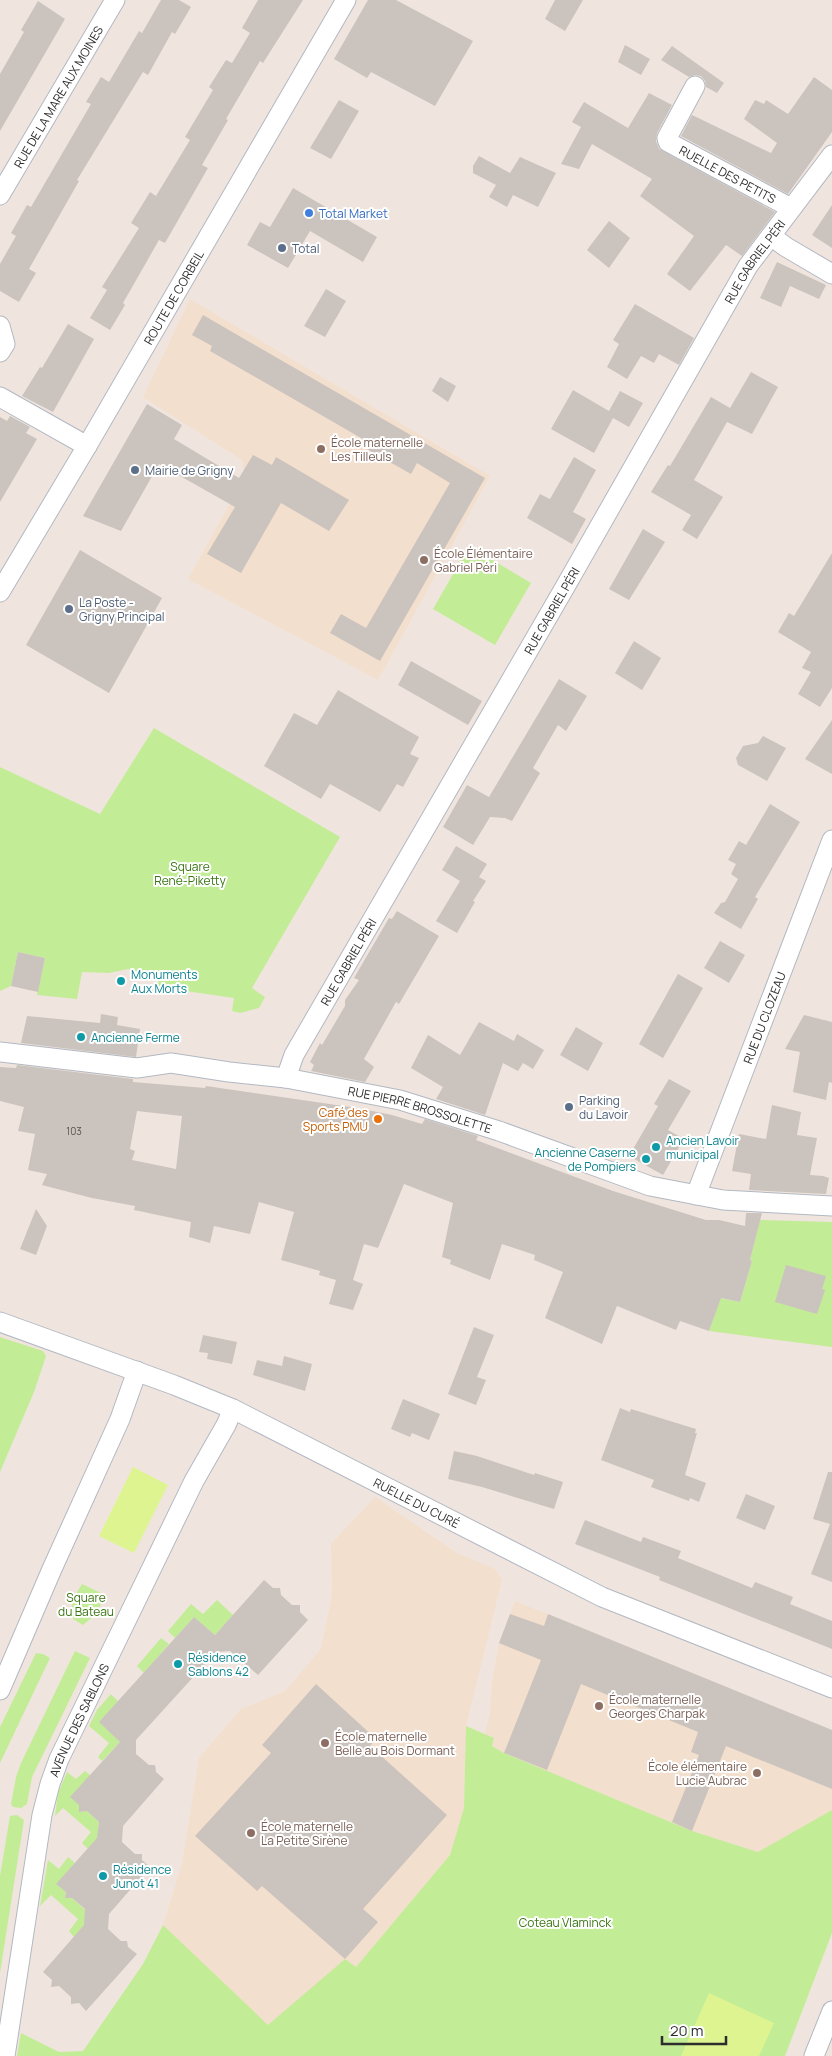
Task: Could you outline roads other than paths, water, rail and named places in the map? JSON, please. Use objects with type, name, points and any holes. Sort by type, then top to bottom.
[{"type":"street","name":"RUE DE LA MARE AUX MOINES","points":[[0,195],[114,0]]},
{"type":"street","name":"ROUTE DE CORBEIL","points":[[0,592],[88,446],[346,0]]},
{"type":"street","name":"RUELLE DES PETITS","points":[[695,86],[667,138],[668,142],[791,208]]},
{"type":"street","name":"RUE GABRIEL PÉRI","points":[[286,1078],[294,1054],[565,587],[748,266],[832,155]]},
{"type":"street","points":[[771,236],[832,274]]},
{"type":"street","points":[[0,326],[5,344],[0,352]]},
{"type":"street","points":[[0,397],[88,446]]},
{"type":"street","name":"RUE DU CLOZEAU","points":[[696,1195],[832,840]]},
{"type":"street","name":"RUE PIERRE BROSSOLETTE","points":[[0,1052],[137,1068],[172,1063],[286,1078],[400,1100],[476,1123],[650,1186],[723,1200],[832,1206]]},
{"type":"street","name":"RUELLE DU CURÉ","points":[[0,1322],[137,1371],[233,1409],[602,1597],[832,1688]]},
{"type":"street","points":[[0,1690],[120,1419],[137,1371]]},
{"type":"street","name":"AVENUE DES SABLONS","points":[[5,2056],[42,1815],[50,1784],[59,1759],[194,1481],[233,1409]]},
{"type":"street","points":[[814,2056],[832,2011]]},
{"type":"place","name":"Total Market","points":[[309,213]]},
{"type":"place","name":"Total","points":[[282,248]]},
{"type":"place","name":"École maternelle Les Tilleuls","points":[[321,449]]},
{"type":"place","name":"Mairie de Grigny","points":[[135,470]]},
{"type":"place","name":"École Élémentaire Gabriel Péri","points":[[424,560]]},
{"type":"place","name":"La Poste - Grigny Principal","points":[[69,609]]},
{"type":"place","name":"Monuments Aux Morts","points":[[121,981]]},
{"type":"place","name":"Ancienne Ferme","points":[[81,1037]]},
{"type":"place","name":"Parking du Lavoir","points":[[569,1107]]},
{"type":"place","name":"Café des Sports PMU","points":[[378,1119]]},
{"type":"place","name":"Ancien Lavoir municipal","points":[[656,1147]]},
{"type":"place","name":"Ancienne Caserne de Pompiers","points":[[646,1159]]},
{"type":"place","name":"Résidence Sablons 42","points":[[178,1664]]},
{"type":"place","name":"École maternelle Georges Charpak","points":[[599,1706]]},
{"type":"place","name":"École maternelle Belle au Bois Dormant","points":[[325,1743]]},
{"type":"place","name":"École élémentaire Lucie Aubrac","points":[[757,1773]]},
{"type":"place","name":"École maternelle La Petite Sirène","points":[[251,1833]]},
{"type":"place","name":"Résidence Junot 41","points":[[103,1876]]},
{"type":"park label","name":"Square René-Piketty","points":[[190,873]]},
{"type":"park label","name":"Square du Bateau","points":[[86,1604]]},
{"type":"park label","name":"Coteau Vlaminck","points":[[565,1922]]}]
